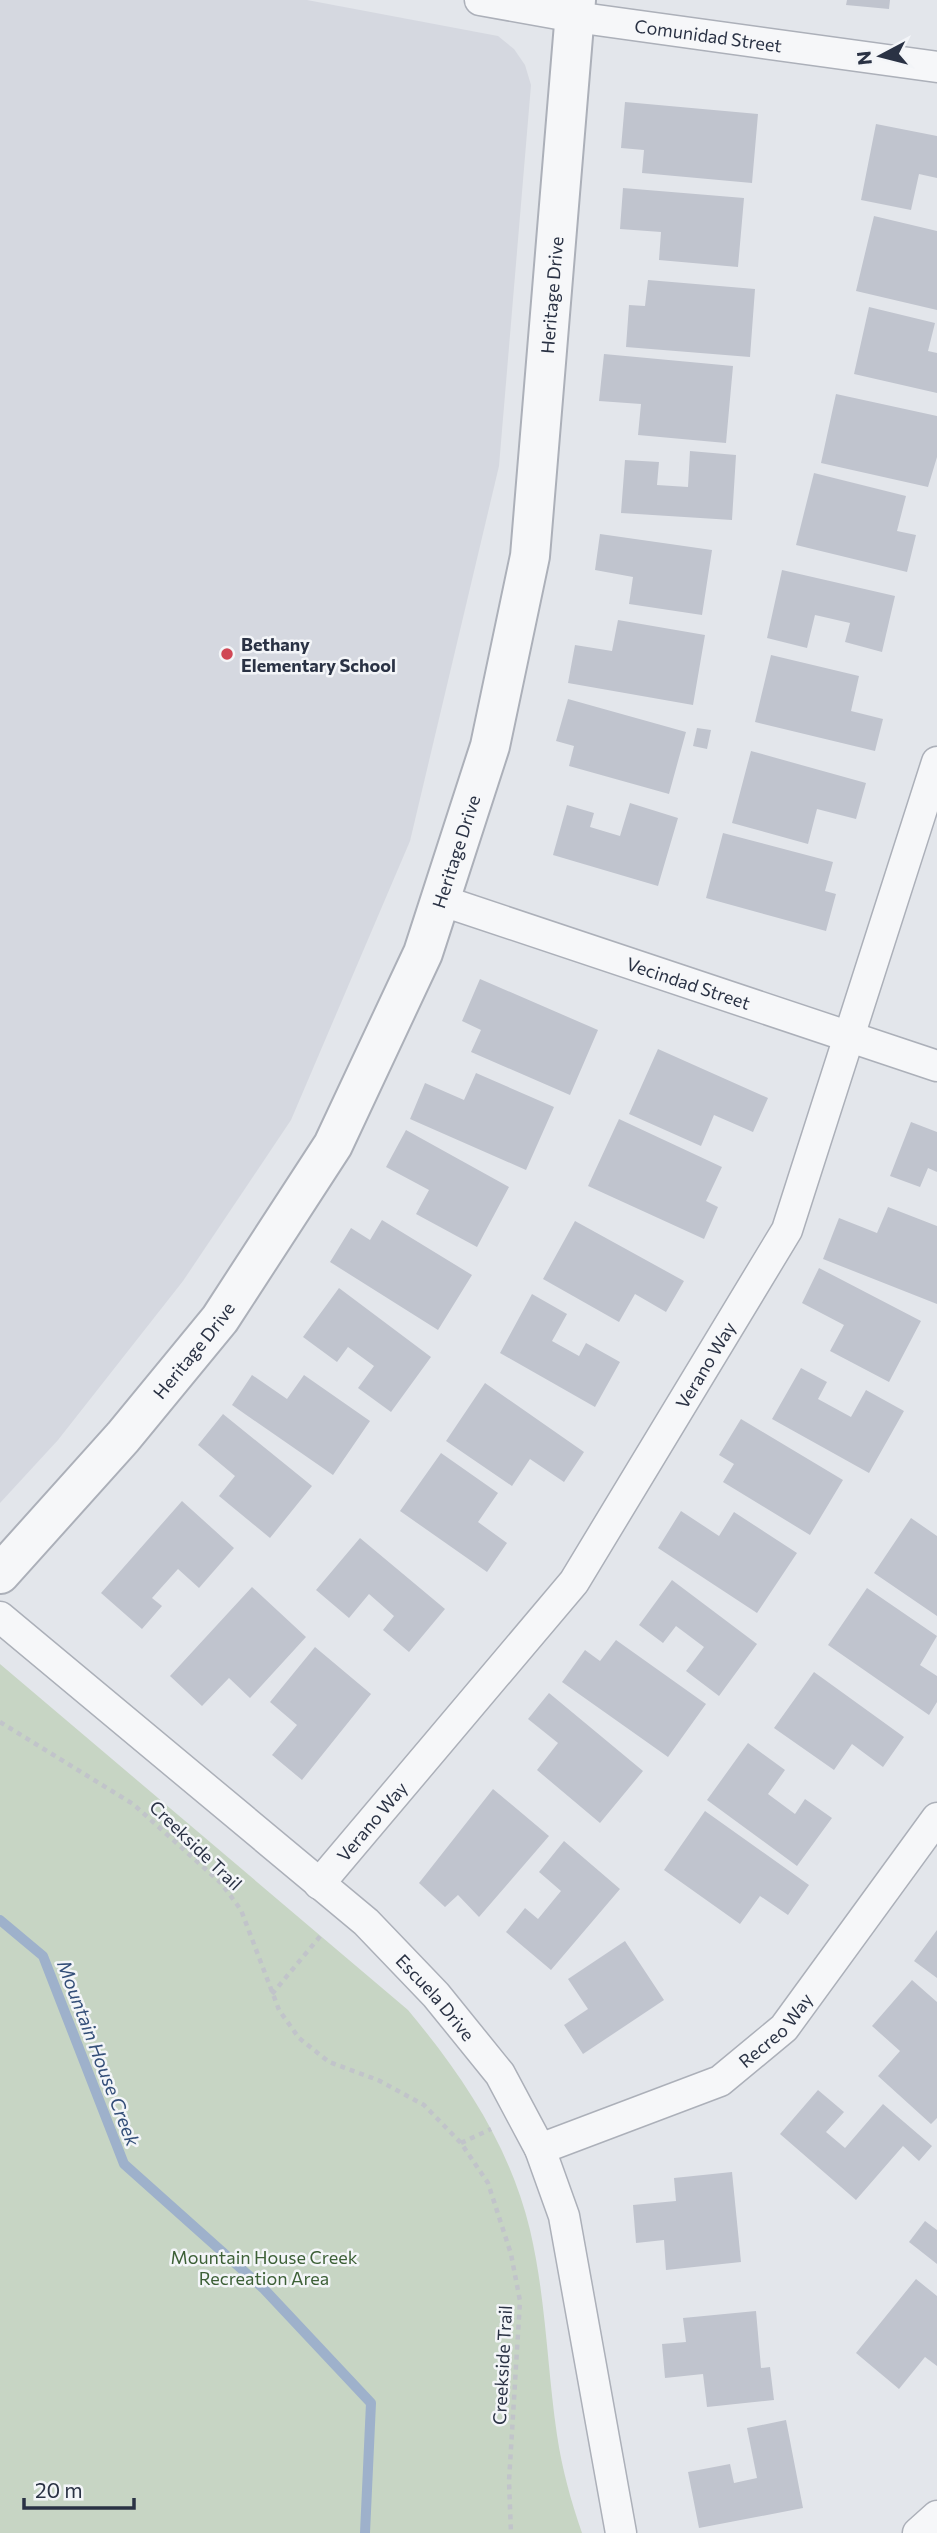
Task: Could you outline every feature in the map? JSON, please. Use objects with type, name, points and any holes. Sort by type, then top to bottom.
[{"type":"street","name":"Comunidad Street","points":[[480,0],[575,9],[937,66]]},
{"type":"street","name":"Heritage Drive","points":[[0,1574],[123,1437],[220,1319],[334,1145],[423,953],[490,746],[530,556],[575,9]]},
{"type":"street","name":"Verano Way","points":[[319,1884],[575,1582],[787,1230],[937,762]]},
{"type":"street","name":"Vecindad Street","points":[[440,900],[937,1066]]},
{"type":"street","name":"Escuela Drive","points":[[0,1617],[366,1922],[436,1995],[500,2074],[540,2149],[564,2216],[621,2533]]},
{"type":"street","name":"Recreo Way","points":[[540,2149],[720,2081],[784,2028],[937,1818]]},
{"type":"street","points":[[918,2533],[937,2516]]},
{"type":"path","name":"Creekside Trail","points":[[0,1722],[133,1804],[221,1883],[232,1896],[250,1928],[272,1994],[288,2024],[312,2049],[344,2070],[378,2080],[424,2105],[461,2143],[488,2183],[511,2255],[520,2301],[509,2481],[510,2533]]},
{"type":"path","points":[[272,1994],[323,1934]]},
{"type":"path","points":[[461,2143],[491,2129]]},
{"type":"shaded area","name":"Bethany Elementary School","points":[[0,0],[307,0],[498,36],[514,49],[525,65],[531,85],[499,466],[410,841],[291,1120],[183,1281],[58,1440],[0,1503]]},
{"type":"green space","name":"Mountain House Creek Recreation Area","points":[[0,1664],[408,2010],[465,2086],[510,2169],[530,2230],[540,2281],[559,2448],[582,2533],[0,2533]]},
{"type":"building","points":[[847,0],[890,0],[889,9],[846,5]]},
{"type":"building","points":[[625,102],[758,114],[752,183],[642,173],[644,150],[621,148]]},
{"type":"building","points":[[876,124],[937,136],[937,178],[919,174],[911,210],[861,200]]},
{"type":"building","points":[[623,188],[744,198],[738,267],[659,260],[661,232],[620,229]]},
{"type":"building","points":[[874,216],[937,231],[937,310],[856,291]]},
{"type":"building","points":[[648,280],[755,289],[750,357],[626,347],[629,305],[645,306]]},
{"type":"building","points":[[869,307],[935,323],[928,351],[937,353],[937,393],[854,374]]},
{"type":"building","points":[[604,354],[733,366],[726,443],[638,435],[641,404],[599,401]]},
{"type":"building","points":[[836,394],[937,416],[937,457],[928,487],[821,463]]},
{"type":"building","points":[[690,451],[736,455],[732,520],[621,513],[625,460],[659,462],[657,485],[688,487]]},
{"type":"building","points":[[814,473],[906,496],[897,531],[916,535],[907,572],[796,545]]},
{"type":"building","points":[[600,534],[712,550],[702,615],[629,604],[633,577],[595,570]]},
{"type":"building","points":[[782,570],[895,596],[882,652],[845,642],[850,623],[815,615],[807,648],[767,638]]},
{"type":"building","points":[[618,620],[705,635],[693,705],[568,683],[575,645],[612,651]]},
{"type":"building","points":[[771,655],[859,676],[851,711],[883,719],[875,751],[755,722]]},
{"type":"building","points":[[568,699],[686,732],[669,794],[569,766],[574,746],[556,741]]},
{"type":"building","points":[[697,728],[711,730],[707,749],[693,746]]},
{"type":"building","points":[[751,751],[866,783],[856,819],[817,809],[808,844],[732,823]]},
{"type":"building","points":[[630,803],[678,818],[658,886],[553,855],[567,805],[594,813],[590,827],[620,836]]},
{"type":"building","points":[[723,833],[833,862],[825,891],[836,894],[826,931],[706,898]]},
{"type":"building","points":[[480,979],[598,1030],[570,1095],[471,1052],[481,1030],[462,1021]]},
{"type":"building","points":[[658,1049],[768,1098],[753,1132],[714,1115],[701,1146],[629,1114]]},
{"type":"building","points":[[476,1073],[554,1107],[526,1170],[410,1119],[425,1083],[464,1100]]},
{"type":"building","points":[[619,1119],[722,1167],[706,1201],[718,1207],[704,1239],[588,1186]]},
{"type":"building","points":[[911,1122],[937,1132],[937,1172],[928,1168],[920,1187],[890,1176]]},
{"type":"building","points":[[406,1130],[509,1187],[477,1247],[416,1214],[429,1190],[386,1167]]},
{"type":"building","points":[[888,1207],[937,1226],[937,1304],[823,1259],[839,1218],[877,1233]]},
{"type":"building","points":[[382,1220],[472,1275],[438,1330],[330,1262],[351,1228],[370,1240]]},
{"type":"building","points":[[575,1221],[684,1281],[666,1312],[635,1294],[619,1322],[543,1279]]},
{"type":"building","points":[[819,1268],[921,1321],[889,1382],[830,1351],[844,1325],[802,1303]]},
{"type":"building","points":[[339,1288],[431,1357],[391,1412],[358,1388],[374,1366],[348,1347],[337,1362],[303,1337]]},
{"type":"building","points":[[532,1294],[567,1314],[552,1341],[579,1356],[586,1343],[620,1362],[595,1407],[500,1353]]},
{"type":"building","points":[[801,1368],[827,1382],[818,1399],[851,1417],[866,1390],[904,1411],[869,1473],[772,1419]]},
{"type":"building","points":[[252,1375],[287,1399],[304,1375],[370,1421],[333,1475],[232,1405]]},
{"type":"building","points":[[485,1383],[584,1452],[564,1482],[530,1459],[512,1486],[446,1441]]},
{"type":"building","points":[[223,1414],[312,1486],[270,1538],[219,1496],[235,1476],[198,1445]]},
{"type":"building","points":[[741,1419],[843,1480],[810,1535],[723,1482],[734,1464],[719,1455]]},
{"type":"building","points":[[441,1453],[498,1493],[478,1522],[507,1543],[487,1572],[400,1511]]},
{"type":"building","points":[[182,1501],[234,1548],[199,1588],[178,1569],[152,1598],[162,1606],[142,1629],[101,1593]]},
{"type":"building","points":[[681,1511],[719,1536],[734,1512],[797,1553],[757,1613],[658,1548]]},
{"type":"building","points":[[911,1518],[937,1536],[937,1616],[874,1573]]},
{"type":"building","points":[[360,1538],[445,1609],[409,1652],[383,1630],[394,1616],[369,1594],[349,1618],[316,1590]]},
{"type":"building","points":[[672,1580],[757,1644],[719,1696],[686,1671],[704,1647],[676,1626],[663,1643],[639,1625]]},
{"type":"building","points":[[252,1587],[306,1637],[250,1698],[229,1678],[202,1706],[170,1676]]},
{"type":"building","points":[[867,1588],[937,1636],[920,1665],[937,1676],[937,1702],[929,1715],[828,1645]]},
{"type":"building","points":[[616,1640],[706,1704],[668,1757],[562,1682],[585,1650],[600,1661]]},
{"type":"building","points":[[315,1647],[371,1694],[302,1780],[272,1755],[297,1725],[270,1702]]},
{"type":"building","points":[[814,1672],[904,1737],[883,1767],[852,1744],[834,1770],[774,1728]]},
{"type":"building","points":[[549,1693],[643,1771],[600,1823],[537,1770],[558,1743],[528,1719]]},
{"type":"building","points":[[748,1743],[785,1770],[768,1794],[795,1814],[805,1799],[832,1818],[797,1866],[707,1800]]},
{"type":"building","points":[[493,1789],[549,1836],[479,1917],[458,1895],[445,1907],[419,1883]]},
{"type":"building","points":[[705,1811],[809,1885],[788,1915],[760,1896],[740,1924],[664,1870]]},
{"type":"building","points":[[564,1841],[620,1889],[551,1970],[506,1932],[525,1908],[538,1919],[561,1891],[539,1872]]},
{"type":"building","points":[[937,1930],[937,1978],[914,1961]]},
{"type":"building","points":[[625,1941],[664,2000],[583,2054],[564,2025],[588,2009],[568,1979]]},
{"type":"building","points":[[912,1980],[937,2002],[937,2118],[931,2124],[878,2076],[900,2051],[872,2026]]},
{"type":"building","points":[[818,2090],[844,2112],[826,2132],[845,2148],[883,2104],[932,2146],[919,2161],[903,2146],[856,2200],[780,2134]]},
{"type":"building","points":[[732,2172],[741,2262],[666,2270],[664,2240],[636,2243],[633,2205],[676,2201],[674,2178]]},
{"type":"building","points":[[925,2221],[937,2230],[937,2264],[909,2242]]},
{"type":"building","points":[[916,2279],[937,2296],[937,2366],[925,2357],[899,2389],[856,2353]]},
{"type":"building","points":[[756,2311],[761,2368],[770,2367],[774,2400],[707,2407],[703,2374],[665,2378],[662,2344],[686,2342],[683,2318]]},
{"type":"building","points":[[786,2420],[803,2508],[699,2528],[688,2472],[730,2464],[734,2483],[757,2478],[747,2428]]},
{"type":"waterway","name":"Mountain House Creek","points":[[0,1920],[43,1956],[124,2164],[264,2289],[371,2403],[365,2533]]},
{"type":"place","name":"Bethany Elementary School","points":[[227,654]]}]
